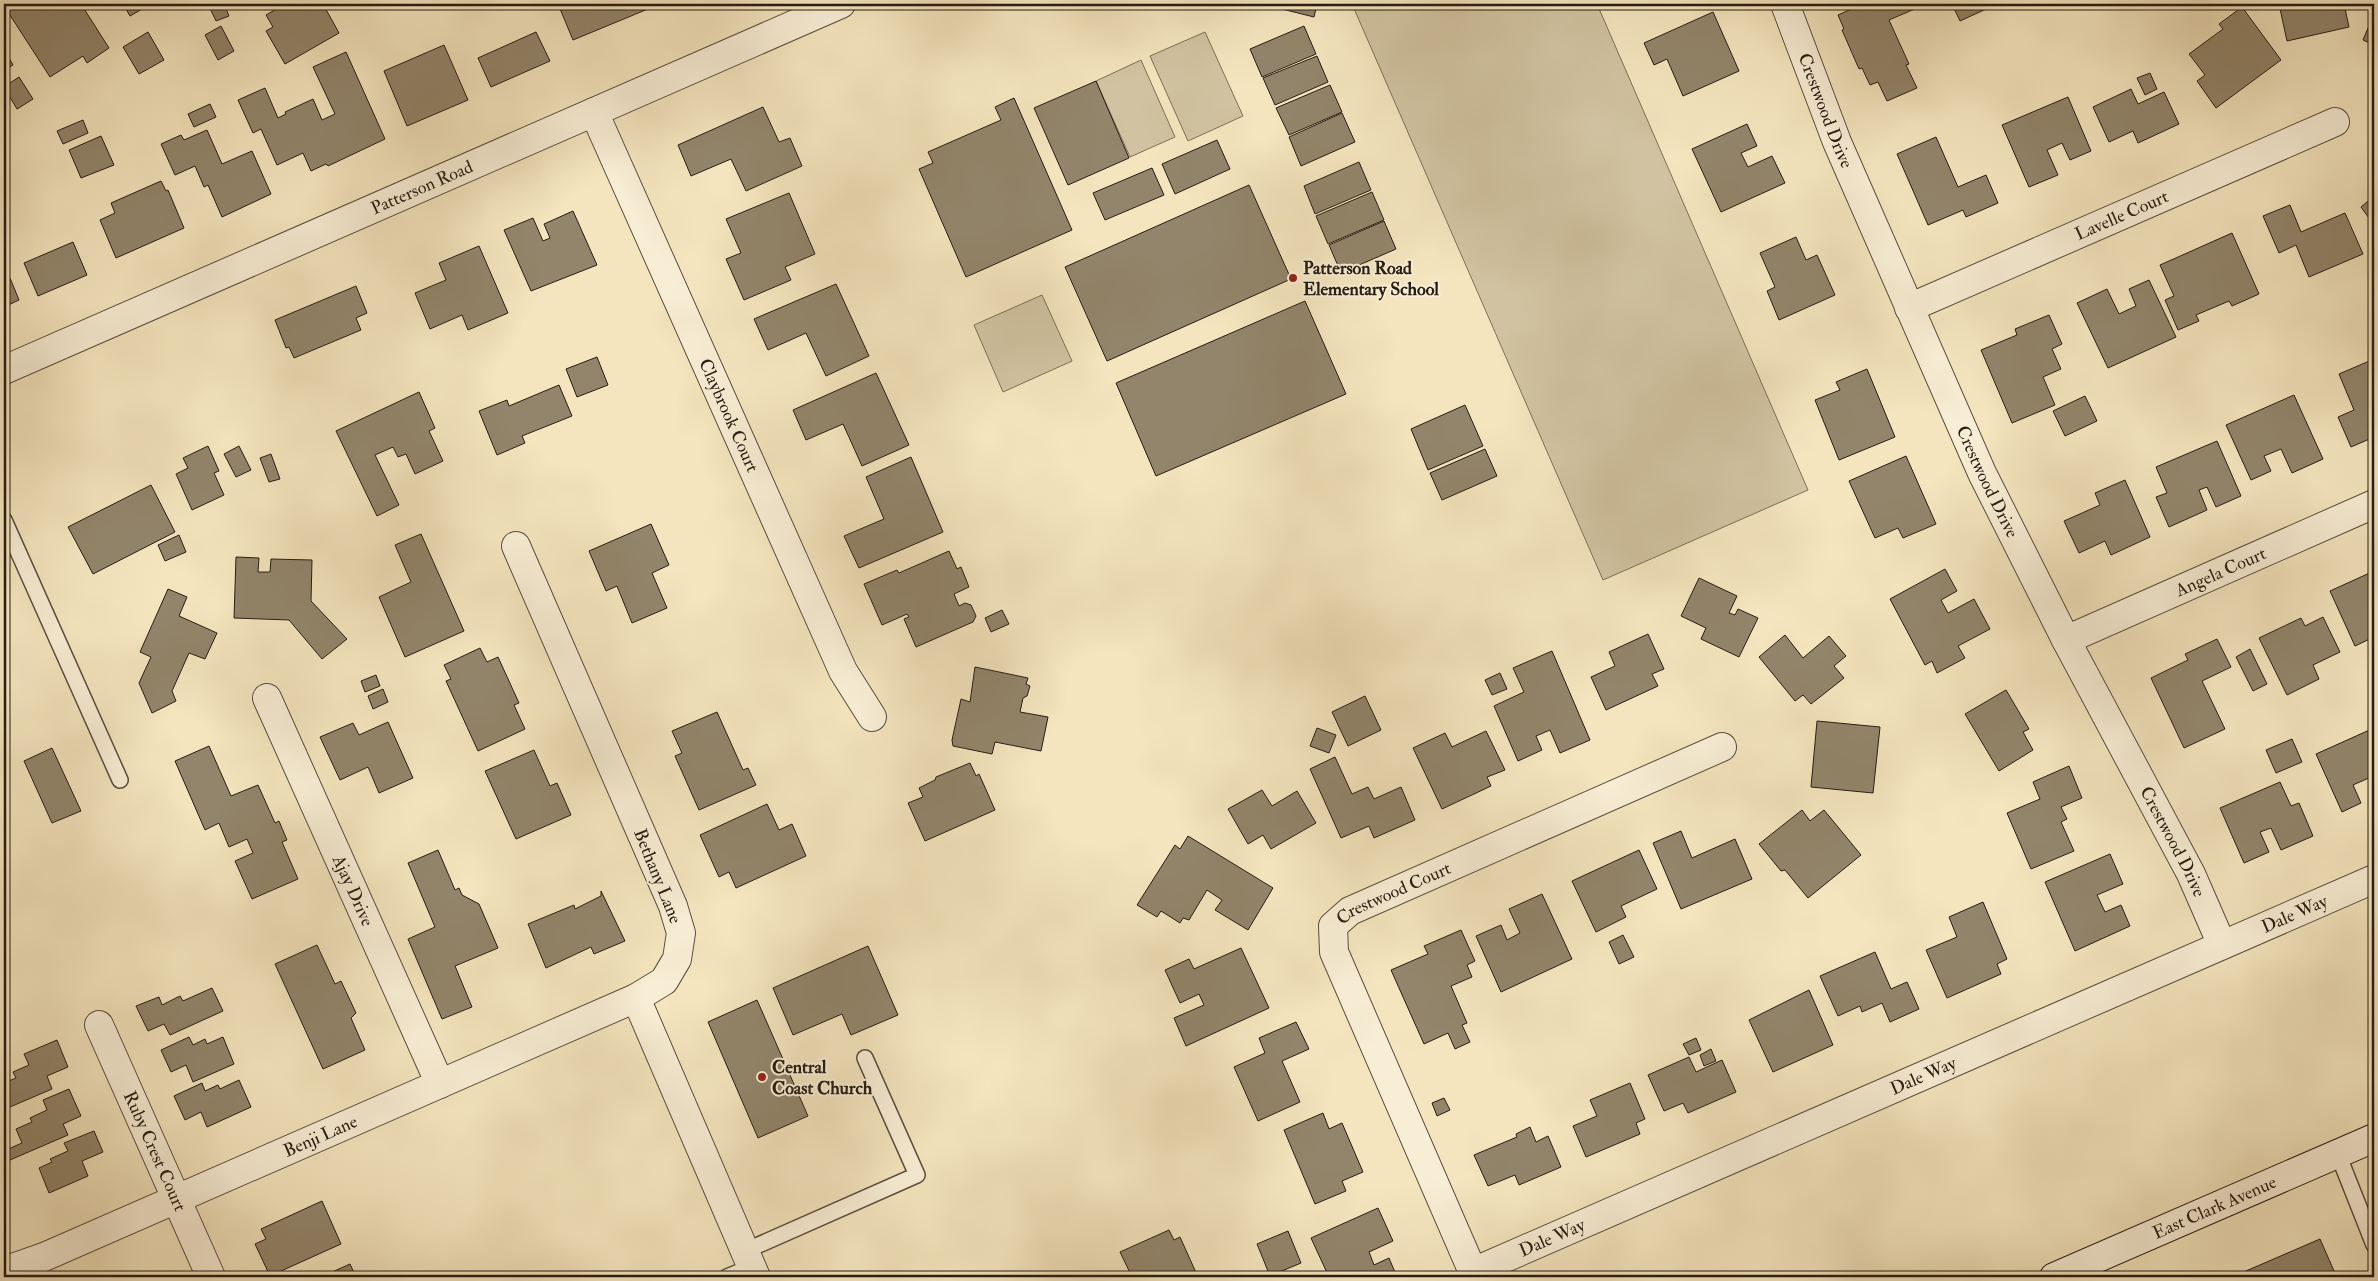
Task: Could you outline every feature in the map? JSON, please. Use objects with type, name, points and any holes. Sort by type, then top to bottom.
[{"type":"street","name":"Patterson Road","points":[[4,370],[841,4]]},
{"type":"street","name":"Crestwood Drive","points":[[1785,4],[1837,142],[1982,473],[2066,640],[2190,874],[2222,945]]},
{"type":"street","name":"Claybrook Court","points":[[594,112],[844,670],[872,717]]},
{"type":"street","name":"Lavelle Court","points":[[1909,308],[2335,122]]},
{"type":"street","name":"Angela Court","points":[[2066,640],[2374,504]]},
{"type":"street","name":"Bethany Lane","points":[[516,546],[673,906],[681,933],[677,959],[664,981],[636,998]]},
{"type":"street","name":"Ajay Drive","points":[[267,698],[440,1084]]},
{"type":"street","name":"Crestwood Court","points":[[1474,1275],[1334,952],[1334,926],[1350,911],[1722,747]]},
{"type":"street","name":"Dale Way","points":[[1474,1275],[2374,879]]},
{"type":"street","name":"Benji Lane","points":[[4,1270],[44,1257],[177,1200],[636,998]]},
{"type":"street","points":[[636,998],[745,1268]]},
{"type":"street","name":"Ruby Crest Court","points":[[99,1025],[211,1277]]},
{"type":"street","name":"East Clark Avenue","points":[[2054,1277],[2374,1138]]},
{"type":"lane","points":[[4,520],[120,780]]},
{"type":"lane","points":[[745,1268],[918,1175],[866,1058]]},
{"type":"lane","points":[[2338,1154],[2374,1246]]},
{"type":"shaded area","points":[[1352,4],[1597,4],[1808,490],[1603,580]]},
{"type":"shaded area","points":[[1205,32],[1243,116],[1188,141],[1150,56]]},
{"type":"shaded area","points":[[1141,60],[1175,137],[1130,157],[1096,81]]},
{"type":"shaded area","points":[[1042,295],[1072,361],[1003,392],[974,325]]},
{"type":"building","points":[[14,4],[44,4],[47,9],[51,7],[48,4],[81,4],[109,48],[87,63],[83,56],[50,77],[6,9]]},
{"type":"building","points":[[123,4],[151,4],[130,16]]},
{"type":"building","points":[[208,4],[224,4],[229,16],[216,21]]},
{"type":"building","points":[[285,4],[323,4],[339,33],[285,64],[266,31],[273,27],[266,15]]},
{"type":"building","points":[[558,4],[660,4],[573,40]]},
{"type":"building","points":[[1262,4],[1317,4],[1314,17]]},
{"type":"building","points":[[1862,4],[1916,4],[1917,8],[1889,20],[1909,64],[1906,65],[1917,88],[1887,101],[1878,82],[1870,85],[1862,68],[1859,69],[1842,30],[1844,29],[1838,15]]},
{"type":"building","points":[[1952,4],[1997,4],[1960,21]]},
{"type":"building","points":[[2279,4],[2344,4],[2349,27],[2287,41]]},
{"type":"building","points":[[2242,7],[2281,60],[2216,108],[2197,81],[2205,75],[2189,54],[2223,29],[2219,24]]},
{"type":"building","points":[[1713,12],[1739,71],[1683,96],[1667,59],[1654,65],[1644,43]]},
{"type":"building","points":[[2374,14],[2374,45],[2363,40]]},
{"type":"building","points":[[221,26],[234,51],[218,60],[205,35]]},
{"type":"building","points":[[1304,26],[1316,54],[1262,77],[1250,49]]},
{"type":"building","points":[[148,32],[164,60],[139,74],[123,47]]},
{"type":"building","points":[[536,32],[550,61],[491,87],[478,58]]},
{"type":"building","points":[[444,45],[468,100],[407,126],[384,71]]},
{"type":"building","points":[[4,49],[13,65],[4,70]]},
{"type":"building","points":[[346,52],[385,139],[328,166],[326,164],[311,171],[303,153],[277,165],[261,129],[253,133],[238,100],[265,88],[278,118],[286,114],[285,112],[313,99],[322,120],[335,114],[313,67]]},
{"type":"building","points":[[1317,56],[1328,82],[1275,105],[1263,78]]},
{"type":"building","points":[[2150,73],[2157,89],[2145,95],[2137,78]]},
{"type":"building","points":[[19,77],[33,99],[17,109],[4,87]]},
{"type":"building","points":[[1096,81],[1129,158],[1068,185],[1034,108]]},
{"type":"building","points":[[1330,85],[1342,112],[1289,135],[1276,108]]},
{"type":"building","points":[[2131,89],[2138,104],[2164,92],[2179,124],[2138,143],[2133,131],[2109,142],[2093,107]]},
{"type":"building","points":[[2068,97],[2091,151],[2070,160],[2062,143],[2047,150],[2058,175],[2029,187],[2002,125]]},
{"type":"building","points":[[1014,98],[1072,230],[966,277],[919,169],[933,163],[928,152],[1001,120],[995,107]]},
{"type":"building","points":[[210,104],[216,117],[194,127],[188,114]]},
{"type":"building","points":[[763,107],[779,142],[790,138],[802,166],[746,191],[731,159],[691,176],[678,145]]},
{"type":"building","points":[[1342,113],[1355,142],[1301,166],[1289,137]]},
{"type":"building","points":[[83,120],[88,133],[63,144],[57,131]]},
{"type":"building","points":[[1747,124],[1757,146],[1741,153],[1748,167],[1772,156],[1785,183],[1721,212],[1692,149]]},
{"type":"building","points":[[207,130],[222,164],[252,151],[271,194],[222,217],[208,185],[204,187],[195,166],[175,175],[161,144],[181,135],[184,140]]},
{"type":"building","points":[[101,136],[114,165],[81,178],[69,150]]},
{"type":"building","points":[[1936,137],[1958,187],[1986,175],[1998,203],[1966,217],[1963,210],[1928,225],[1897,154]]},
{"type":"building","points":[[1217,140],[1230,169],[1175,194],[1162,164]]},
{"type":"building","points":[[1359,162],[1371,190],[1315,214],[1304,186]]},
{"type":"building","points":[[1152,168],[1164,195],[1105,220],[1093,193]]},
{"type":"building","points":[[161,181],[166,191],[168,190],[184,228],[116,258],[100,220],[115,213],[111,203]]},
{"type":"building","points":[[1249,185],[1291,279],[1107,361],[1065,267]]},
{"type":"building","points":[[1372,192],[1384,220],[1328,244],[1316,216]]},
{"type":"building","points":[[789,193],[815,254],[785,267],[791,280],[744,300],[726,259],[741,253],[726,219]]},
{"type":"building","points":[[2374,196],[2374,225],[2361,207]]},
{"type":"building","points":[[2290,205],[2301,232],[2345,213],[2363,254],[2309,277],[2296,245],[2279,253],[2263,216]]},
{"type":"building","points":[[573,211],[597,265],[531,291],[504,230],[533,218],[543,241],[550,238],[544,224]]},
{"type":"building","points":[[1384,221],[1396,249],[1341,273],[1329,245]]},
{"type":"building","points":[[2232,233],[2259,294],[2232,306],[2229,301],[2196,315],[2199,321],[2178,330],[2165,300],[2174,296],[2160,265]]},
{"type":"building","points":[[1796,237],[1806,260],[1817,255],[1835,295],[1779,320],[1767,291],[1775,287],[1760,253]]},
{"type":"building","points":[[73,242],[87,275],[38,296],[24,263]]},
{"type":"building","points":[[479,246],[508,313],[468,330],[462,315],[430,329],[415,293],[446,280],[439,263]]},
{"type":"building","points":[[10,278],[19,300],[4,307],[4,280]]},
{"type":"building","points":[[2149,280],[2176,337],[2108,368],[2077,303],[2107,289],[2119,314],[2136,306],[2129,289]]},
{"type":"building","points":[[836,284],[869,356],[826,376],[806,333],[768,350],[754,319]]},
{"type":"building","points":[[356,286],[367,313],[356,318],[361,330],[294,358],[289,347],[286,348],[275,320]]},
{"type":"building","points":[[1305,301],[1346,394],[1156,476],[1116,383]]},
{"type":"building","points":[[2049,315],[2062,344],[2052,349],[2061,369],[2043,377],[2055,405],[2012,423],[1981,350],[2017,335],[2015,329]]},
{"type":"building","points":[[597,357],[608,385],[577,397],[566,369]]},
{"type":"building","points":[[2374,359],[2374,414],[2372,415],[2374,437],[2351,447],[2338,417],[2354,410],[2339,374]]},
{"type":"building","points":[[1867,369],[1895,437],[1839,460],[1815,400],[1840,390],[1836,382]]},
{"type":"building","points":[[876,373],[909,445],[862,466],[843,424],[806,440],[793,410]]},
{"type":"building","points":[[559,385],[572,416],[522,436],[525,443],[497,455],[479,411],[507,400],[509,406]]},
{"type":"building","points":[[419,392],[435,428],[429,431],[443,461],[415,474],[406,454],[398,457],[393,447],[375,455],[399,505],[377,516],[336,431]]},
{"type":"building","points":[[2294,395],[2323,459],[2292,473],[2281,449],[2264,456],[2271,471],[2251,480],[2226,425]]},
{"type":"building","points":[[2085,396],[2097,421],[2065,436],[2053,411]]},
{"type":"building","points":[[1465,405],[1483,446],[1428,470],[1411,429]]},
{"type":"building","points":[[2217,441],[2241,496],[2216,507],[2207,487],[2199,490],[2207,510],[2169,527],[2156,497],[2167,493],[2156,467]]},
{"type":"building","points":[[208,446],[219,471],[214,473],[224,495],[192,510],[176,474],[188,468],[183,458]]},
{"type":"building","points":[[239,446],[251,470],[236,477],[224,454]]},
{"type":"building","points":[[1485,449],[1497,476],[1442,500],[1430,473]]},
{"type":"building","points":[[271,454],[280,479],[269,482],[260,458]]},
{"type":"building","points":[[1906,456],[1936,524],[1903,538],[1898,528],[1875,538],[1849,481]]},
{"type":"building","points":[[911,457],[943,532],[859,568],[844,536],[884,519],[866,477]]},
{"type":"building","points":[[2125,480],[2150,537],[2111,555],[2105,541],[2079,553],[2064,521],[2100,505],[2095,493]]},
{"type":"building","points":[[151,485],[175,532],[93,574],[68,527]]},
{"type":"building","points":[[651,524],[669,565],[652,573],[667,608],[632,623],[617,586],[606,591],[589,551]]},
{"type":"building","points":[[421,534],[464,631],[405,657],[379,597],[411,582],[395,545]]},
{"type":"building","points":[[179,535],[186,552],[165,561],[158,545]]},
{"type":"building","points":[[949,551],[957,569],[961,567],[969,587],[954,594],[959,606],[965,603],[971,605],[976,616],[973,622],[916,647],[904,619],[909,617],[907,614],[882,625],[864,584],[897,570],[899,573]]},
{"type":"building","points":[[236,557],[259,558],[258,572],[270,572],[271,559],[312,560],[311,601],[347,639],[322,659],[289,620],[234,618]]},
{"type":"building","points":[[1945,569],[1957,591],[1941,600],[1948,613],[1974,599],[1990,629],[1958,646],[1965,658],[1937,673],[1932,661],[1925,665],[1890,599]]},
{"type":"building","points":[[2374,571],[2374,637],[2355,646],[2330,591]]},
{"type":"building","points":[[1699,578],[1737,596],[1729,613],[1735,615],[1738,609],[1758,618],[1739,657],[1701,639],[1706,628],[1681,616]]},
{"type":"building","points":[[168,589],[187,597],[179,616],[217,633],[205,659],[189,653],[172,691],[176,701],[152,713],[139,683],[151,657],[140,652]]},
{"type":"building","points":[[1002,610],[1009,624],[991,632],[985,618]]},
{"type":"building","points":[[2323,617],[2340,652],[2313,665],[2319,679],[2287,695],[2259,638],[2301,618],[2305,626]]},
{"type":"building","points":[[1648,634],[1664,669],[1652,674],[1658,686],[1606,710],[1591,677],[1615,666],[1609,652]]},
{"type":"building","points":[[1785,635],[1803,658],[1829,636],[1846,656],[1834,666],[1844,678],[1811,704],[1803,695],[1795,701],[1759,657]]},
{"type":"building","points":[[2217,639],[2231,667],[2202,681],[2225,729],[2184,748],[2151,678],[2188,660],[2185,654]]},
{"type":"building","points":[[480,648],[487,662],[498,657],[519,703],[514,705],[525,729],[478,751],[446,681],[451,679],[444,665]]},
{"type":"building","points":[[2250,649],[2267,684],[2253,691],[2236,657]]},
{"type":"building","points":[[1552,651],[1590,740],[1560,753],[1550,730],[1536,736],[1542,750],[1518,761],[1494,706],[1524,692],[1513,668]]},
{"type":"building","points":[[975,667],[1028,678],[1026,684],[1030,686],[1027,696],[1023,698],[1020,712],[1048,717],[1041,751],[995,742],[992,754],[953,746],[952,740],[961,699],[970,702]]},
{"type":"building","points":[[1500,673],[1507,689],[1492,695],[1485,680]]},
{"type":"building","points":[[376,675],[380,686],[365,692],[361,681]]},
{"type":"building","points":[[383,689],[388,702],[373,709],[368,696]]},
{"type":"building","points":[[2006,690],[2029,729],[2023,732],[2033,750],[1999,771],[1965,714]]},
{"type":"building","points":[[1365,696],[1381,730],[1348,746],[1332,712]]},
{"type":"building","points":[[717,712],[743,770],[748,768],[756,785],[699,810],[675,756],[682,753],[672,731]]},
{"type":"building","points":[[1817,721],[1880,727],[1873,793],[1811,787]]},
{"type":"building","points":[[388,722],[413,778],[379,793],[368,767],[340,780],[320,737],[353,723],[359,735]]},
{"type":"building","points":[[1317,728],[1336,735],[1329,753],[1310,746]]},
{"type":"building","points":[[2374,728],[2374,784],[2371,777],[2353,785],[2361,803],[2342,812],[2316,754]]},
{"type":"building","points":[[1486,731],[1505,770],[1487,777],[1491,786],[1442,809],[1413,748],[1445,733],[1452,747]]},
{"type":"building","points":[[2292,739],[2302,762],[2276,773],[2266,750]]},
{"type":"building","points":[[209,746],[231,796],[258,785],[275,823],[279,821],[287,840],[282,842],[298,879],[252,899],[235,861],[253,853],[247,839],[229,847],[219,823],[205,830],[175,761]]},
{"type":"building","points":[[52,748],[81,811],[52,823],[24,761]]},
{"type":"building","points":[[534,750],[550,786],[557,783],[571,815],[516,839],[485,771]]},
{"type":"building","points":[[4,752],[9,765],[4,767]]},
{"type":"building","points":[[1335,757],[1352,794],[1368,787],[1374,799],[1401,787],[1415,820],[1374,838],[1369,826],[1341,838],[1310,769]]},
{"type":"building","points":[[970,763],[976,776],[979,774],[995,810],[925,841],[908,803],[923,797],[919,788],[935,780],[936,777]]},
{"type":"building","points":[[2069,766],[2082,798],[2061,807],[2067,819],[2061,822],[2074,851],[2031,869],[2007,813],[2040,799],[2033,782]]},
{"type":"building","points":[[2280,782],[2291,806],[2299,803],[2313,836],[2281,850],[2271,828],[2260,832],[2269,852],[2244,863],[2220,808]]},
{"type":"building","points":[[1262,790],[1272,806],[1297,791],[1316,823],[1271,849],[1263,835],[1248,844],[1228,809]]},
{"type":"building","points":[[767,804],[779,830],[792,824],[806,856],[736,888],[729,872],[719,877],[700,835]]},
{"type":"building","points":[[1802,810],[1810,821],[1824,810],[1861,855],[1808,898],[1785,870],[1781,871],[1759,844]]},
{"type":"building","points":[[1681,831],[1692,858],[1735,839],[1752,879],[1681,909],[1653,843]]},
{"type":"building","points":[[1188,836],[1273,888],[1248,930],[1215,910],[1222,900],[1207,890],[1189,920],[1183,918],[1180,923],[1161,911],[1157,917],[1137,905],[1175,845],[1180,849]]},
{"type":"building","points":[[438,850],[455,890],[459,888],[462,895],[479,904],[498,948],[455,966],[472,1007],[442,1019],[408,939],[435,927],[408,863]]},
{"type":"building","points":[[1639,850],[1657,889],[1621,906],[1626,917],[1596,932],[1572,881]]},
{"type":"building","points":[[2110,854],[2123,884],[2097,895],[2105,912],[2121,905],[2130,926],[2075,951],[2045,882]]},
{"type":"building","points":[[601,891],[625,941],[594,954],[591,947],[546,968],[528,924],[574,905],[575,909],[601,896]]},
{"type":"building","points":[[1542,894],[1572,959],[1501,992],[1476,936],[1501,925],[1507,940],[1520,933],[1509,909]]},
{"type":"building","points":[[1983,902],[2007,959],[1997,964],[2001,974],[1947,998],[1926,950],[1957,937],[1949,917]]},
{"type":"building","points":[[1461,930],[1475,961],[1467,965],[1472,977],[1451,986],[1467,1023],[1462,1025],[1470,1042],[1455,1049],[1448,1033],[1424,1044],[1391,970],[1428,954],[1424,946]]},
{"type":"building","points":[[1623,935],[1634,957],[1619,964],[1609,942]]},
{"type":"building","points":[[317,945],[335,984],[341,981],[356,1013],[351,1018],[365,1050],[323,1069],[275,964]]},
{"type":"building","points":[[868,946],[898,1015],[851,1035],[842,1014],[793,1035],[773,988]]},
{"type":"building","points":[[1241,948],[1269,1008],[1186,1046],[1174,1018],[1204,1005],[1199,994],[1180,1003],[1165,970],[1189,959],[1194,969]]},
{"type":"building","points":[[1875,952],[1891,989],[1907,982],[1919,1009],[1890,1022],[1882,1003],[1862,1012],[1860,1006],[1838,1016],[1820,976]]},
{"type":"building","points":[[212,988],[223,1011],[170,1035],[164,1024],[148,1031],[136,1006],[159,997],[162,1005],[180,996],[183,1001]]},
{"type":"building","points":[[1809,990],[1833,1045],[1773,1072],[1749,1020]]},
{"type":"building","points":[[757,1000],[808,1116],[758,1138],[708,1022]]},
{"type":"building","points":[[1296,1022],[1309,1049],[1282,1061],[1300,1102],[1258,1121],[1234,1067],[1265,1053],[1259,1038]]},
{"type":"building","points":[[189,1037],[193,1045],[205,1039],[207,1044],[223,1037],[234,1064],[193,1082],[186,1065],[171,1072],[161,1050]]},
{"type":"building","points":[[1696,1038],[1701,1050],[1689,1055],[1683,1044]]},
{"type":"building","points":[[57,1040],[68,1067],[47,1076],[52,1089],[10,1107],[4,1092],[4,1083],[16,1078],[13,1072],[29,1065],[24,1054]]},
{"type":"building","points":[[1711,1049],[1716,1061],[1704,1066],[1700,1055]]},
{"type":"building","points":[[1689,1057],[1696,1072],[1722,1060],[1736,1092],[1688,1113],[1683,1103],[1664,1111],[1648,1075]]},
{"type":"building","points":[[239,1080],[251,1107],[207,1127],[201,1112],[185,1120],[174,1096],[202,1083],[205,1091],[218,1085],[220,1089]]},
{"type":"building","points":[[1630,1083],[1645,1119],[1636,1123],[1640,1134],[1586,1157],[1573,1126],[1597,1116],[1590,1100]]},
{"type":"building","points":[[69,1089],[81,1116],[63,1124],[68,1135],[10,1160],[6,1150],[22,1143],[16,1129],[32,1122],[30,1118],[47,1110],[43,1100]]},
{"type":"building","points":[[1444,1098],[1450,1110],[1437,1116],[1432,1103]]},
{"type":"building","points":[[1323,1113],[1329,1129],[1342,1123],[1363,1172],[1342,1181],[1346,1191],[1315,1204],[1284,1130]]},
{"type":"building","points":[[1530,1127],[1536,1142],[1548,1136],[1561,1167],[1519,1185],[1515,1175],[1488,1186],[1474,1155],[1517,1137],[1516,1134]]},
{"type":"building","points":[[94,1131],[103,1152],[82,1161],[88,1176],[49,1193],[39,1168],[52,1162],[50,1159],[68,1151],[64,1143]]},
{"type":"building","points":[[322,1201],[341,1244],[270,1276],[255,1244],[266,1239],[261,1229]]},
{"type":"building","points":[[1378,1208],[1393,1241],[1369,1252],[1374,1265],[1389,1258],[1397,1277],[1329,1277],[1311,1238]]},
{"type":"building","points":[[1169,1230],[1174,1240],[1180,1237],[1198,1277],[1132,1277],[1120,1252]]},
{"type":"building","points":[[1288,1231],[1301,1263],[1270,1276],[1257,1244]]},
{"type":"building","points":[[2320,1239],[2334,1271],[2320,1277],[2232,1277]]},
{"type":"building","points":[[350,1264],[356,1277],[321,1277]]},
{"type":"place","name":"Patterson Road Elementary School","points":[[1293,278]]},
{"type":"place","name":"Central Coast Church","points":[[762,1077]]}]
